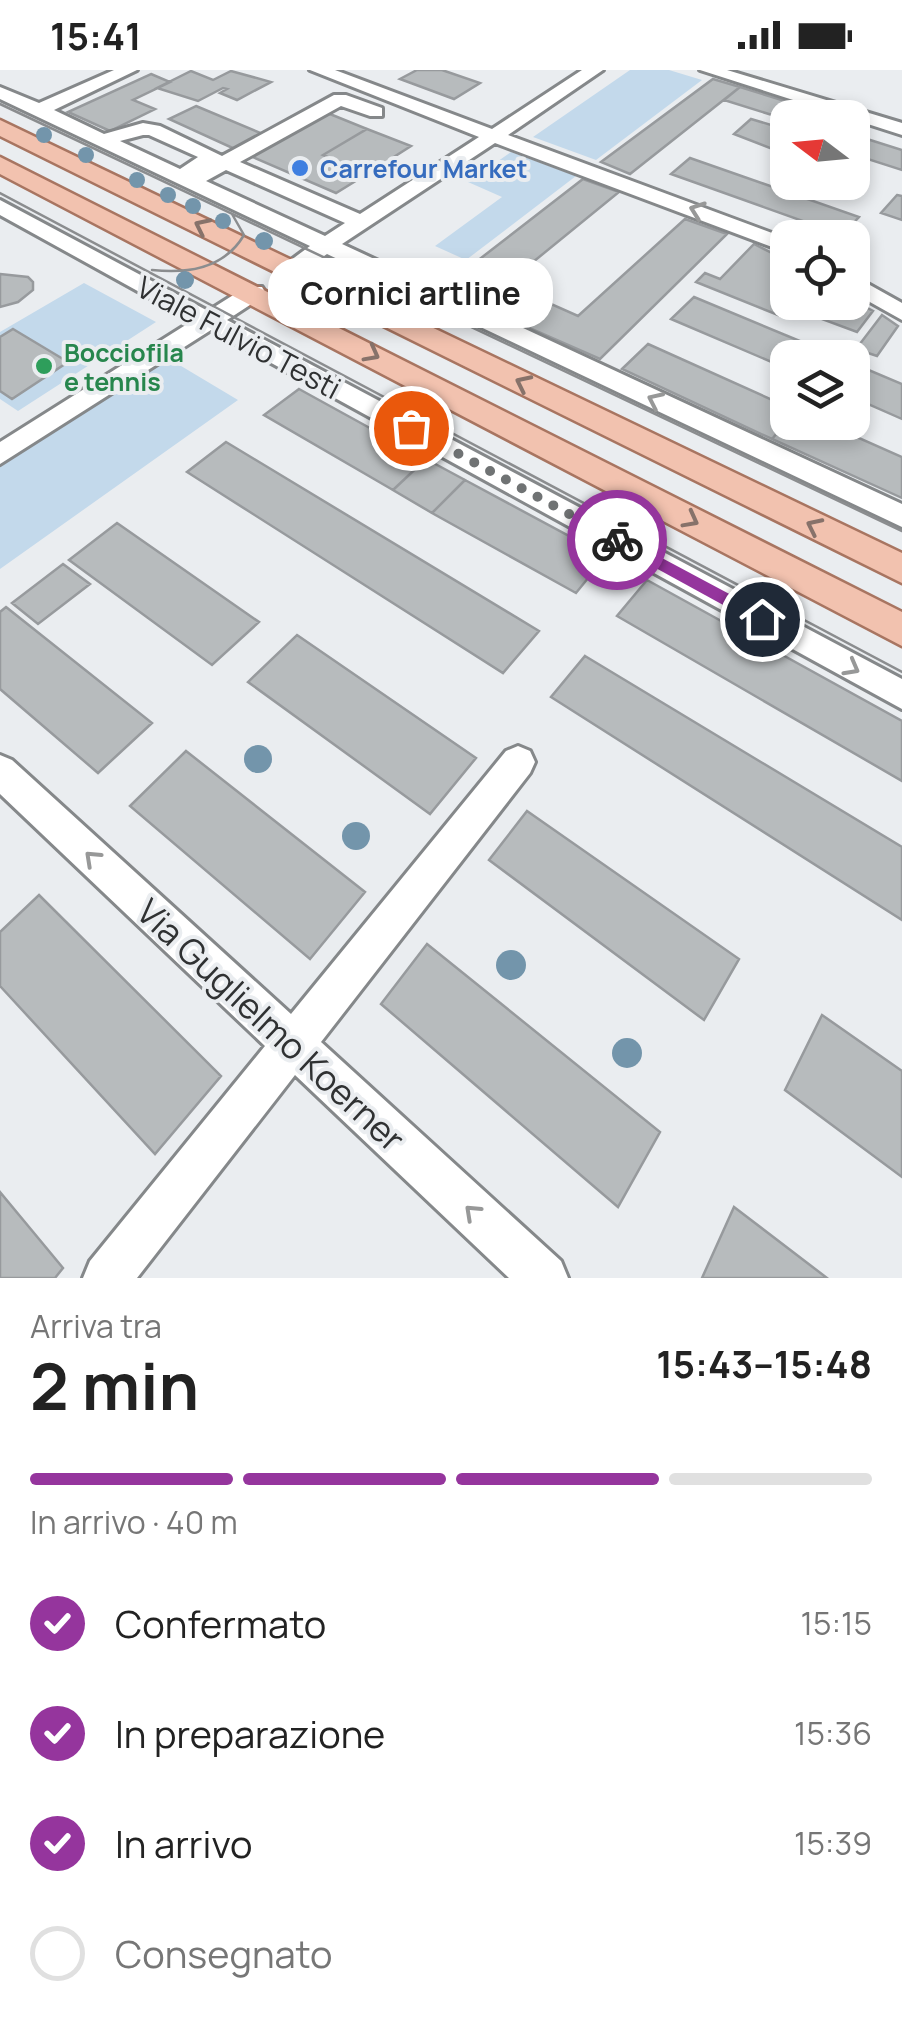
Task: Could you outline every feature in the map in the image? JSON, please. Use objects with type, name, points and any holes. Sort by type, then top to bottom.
[{"type":"main road","points":[[0,127],[902,570]]},
{"type":"main road","name":"Viale Fulvio Testi","points":[[0,164],[902,630]]},
{"type":"main road","points":[[254,292],[290,269]]},
{"type":"street","points":[[40,110],[128,70]]},
{"type":"street","points":[[318,70],[770,240]]},
{"type":"street","points":[[290,269],[594,70]]},
{"type":"street","points":[[709,70],[902,128]]},
{"type":"street","points":[[747,70],[841,94],[902,116]]},
{"type":"street","points":[[0,92],[902,516]]},
{"type":"street","points":[[183,179],[224,162],[340,99],[420,129]]},
{"type":"street","points":[[101,140],[143,128],[213,157],[183,179]]},
{"type":"street","points":[[224,162],[360,222]]},
{"type":"street","name":"Viale Fulvio Testi","points":[[0,206],[902,695]]},
{"type":"street","points":[[0,455],[254,292]]},
{"type":"street","points":[[870,293],[902,313]]},
{"type":"street","points":[[107,1278],[518,762]]},
{"type":"street","name":"Via Guglielmo Koerner","points":[[0,772],[544,1278]]},
{"type":"shaded area","points":[[630,70],[669,70],[702,80],[596,160],[533,137]]},
{"type":"shaded area","points":[[511,152],[576,176],[466,260],[435,246],[502,197],[468,182]]},
{"type":"shaded area","name":"Bocciofila e tennis","points":[[84,283],[156,322],[18,411],[0,399],[0,332]]},
{"type":"shaded area","points":[[161,354],[238,400],[0,569],[0,459]]},
{"type":"building","points":[[417,70],[442,70],[480,83],[454,99],[400,79]]},
{"type":"building","points":[[191,71],[213,80],[231,71],[271,82],[237,100],[220,93],[227,89],[223,88],[198,101],[157,88]]},
{"type":"building","points":[[151,74],[170,82],[133,100],[155,109],[110,131],[68,112]]},
{"type":"building","points":[[713,79],[740,87],[630,174],[601,162]]},
{"type":"building","points":[[740,87],[782,100],[770,100],[770,114],[724,100]]},
{"type":"building","points":[[196,106],[265,135],[237,150],[169,119]]},
{"type":"building","points":[[325,112],[367,129],[323,155],[367,174],[336,193],[248,155]]},
{"type":"building","points":[[751,119],[770,125],[770,148],[734,134]]},
{"type":"building","points":[[367,129],[411,146],[367,174],[323,155]]},
{"type":"building","points":[[870,140],[902,150],[902,170],[870,160]]},
{"type":"building","points":[[690,158],[770,186],[770,200],[810,200],[859,217],[800,220],[671,174]]},
{"type":"building","points":[[583,179],[619,192],[506,284],[578,316],[685,219],[727,234],[600,359],[441,289]]},
{"type":"building","points":[[897,195],[902,196],[902,220],[881,213]]},
{"type":"building","points":[[754,244],[770,252],[770,312],[696,282],[705,273],[720,279]]},
{"type":"building","points":[[0,274],[28,277],[33,290],[18,302],[0,307]]},
{"type":"building","points":[[694,297],[797,340],[770,340],[770,361],[671,319]]},
{"type":"building","points":[[882,315],[898,326],[877,356],[870,354],[870,340],[863,340]]},
{"type":"building","points":[[825,320],[866,320],[857,332]]},
{"type":"building","points":[[13,329],[68,362],[12,399],[0,391],[0,337]]},
{"type":"building","points":[[648,344],[770,399],[770,438],[622,369]]},
{"type":"building","points":[[870,371],[902,384],[902,419],[870,405]]},
{"type":"building","points":[[299,389],[426,459],[393,490],[264,415]]},
{"type":"building","points":[[774,440],[864,440],[902,457],[902,498]]},
{"type":"building","points":[[226,442],[539,631],[503,673],[187,472]]},
{"type":"building","points":[[426,459],[465,480],[432,513],[393,490]]},
{"type":"building","points":[[465,480],[606,556],[576,593],[432,513]]},
{"type":"building","points":[[117,523],[259,622],[212,665],[69,560]]},
{"type":"building","points":[[63,564],[90,584],[38,624],[12,603]]},
{"type":"building","points":[[647,580],[902,721],[902,781],[617,616]]},
{"type":"building","points":[[6,607],[152,723],[98,773],[0,689],[0,612]]},
{"type":"building","points":[[297,635],[476,758],[430,814],[248,682]]},
{"type":"building","points":[[585,656],[902,847],[902,920],[551,697]]},
{"type":"building","points":[[186,751],[365,892],[310,959],[130,806]]},
{"type":"building","points":[[527,811],[739,959],[704,1020],[489,860]]},
{"type":"building","points":[[39,895],[221,1076],[155,1154],[0,986],[0,932]]},
{"type":"building","points":[[427,944],[660,1132],[618,1207],[381,1004]]},
{"type":"building","points":[[822,1015],[902,1071],[902,1177],[785,1090]]},
{"type":"building","points":[[0,1192],[63,1268],[55,1278],[0,1278]]},
{"type":"building","points":[[734,1207],[827,1278],[702,1278]]},
{"type":"tram line","points":[[0,104],[902,531]]},
{"type":"tram line","points":[[0,193],[902,672]]},
{"type":"tram line","points":[[152,270],[192,270],[216,262],[244,235],[232,214]]},
{"type":"way so far","points":[[411,428],[617,540]]},
{"type":"place","name":"Carrefour Market","points":[[300,168]]},
{"type":"place","name":"Bocciofila e tennis","points":[[44,366]]},
{"type":"place","name":"Cornici artline","points":[[411,428]]},
{"type":"route","points":[[617,540],[762,619]]}]
